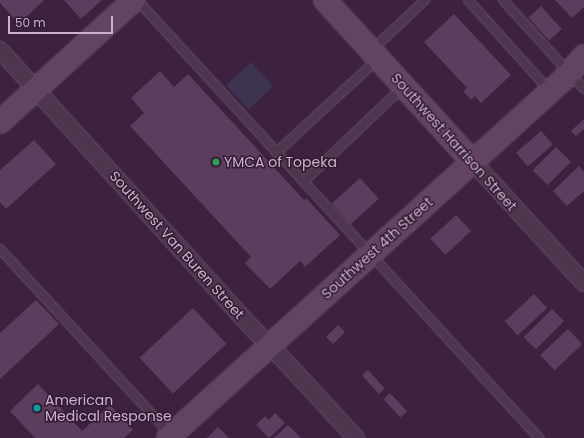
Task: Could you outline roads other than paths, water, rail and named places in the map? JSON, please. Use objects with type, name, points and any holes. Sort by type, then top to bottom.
[{"type":"street","points":[[0,122],[135,0]]},
{"type":"street","name":"Southwest Harrison Street","points":[[325,0],[584,283]]},
{"type":"street","name":"Southwest Van Buren Street","points":[[0,50],[251,327],[356,438]]},
{"type":"street","name":"Southwest 4th Street","points":[[171,437],[570,73],[584,56]]},
{"type":"lane","points":[[135,0],[539,438]]},
{"type":"lane","points":[[276,153],[375,55],[425,0]]},
{"type":"lane","points":[[468,0],[550,91]]},
{"type":"lane","points":[[505,1],[584,89]]},
{"type":"lane","points":[[303,182],[403,86]]},
{"type":"lane","points":[[0,249],[171,437]]},
{"type":"place","name":"YMCA of Topeka","points":[[216,162]]},
{"type":"place","name":"American Medical Response","points":[[37,408]]}]
